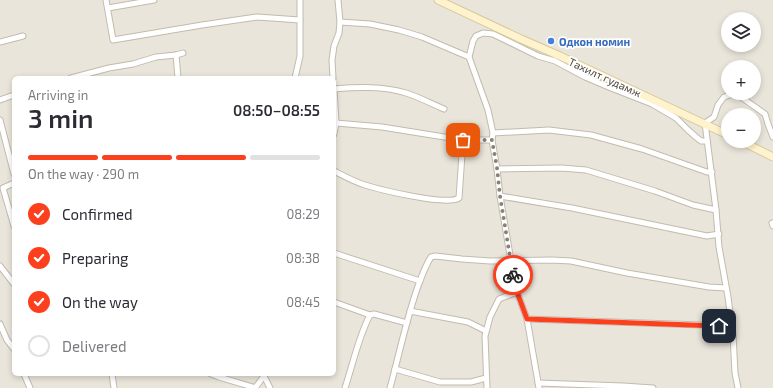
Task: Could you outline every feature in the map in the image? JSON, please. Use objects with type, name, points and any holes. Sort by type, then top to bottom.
[{"type":"main road","name":"Тахилт гудамж","points":[[438,0],[502,34],[721,131]]},
{"type":"main road","points":[[755,148],[773,157]]},
{"type":"street","points":[[106,0],[113,40],[257,17],[300,20]]},
{"type":"street","points":[[108,8],[154,0]]},
{"type":"street","points":[[295,76],[300,56],[300,0]]},
{"type":"street","points":[[333,76],[332,60],[334,46],[339,33],[340,22],[338,0]]},
{"type":"street","points":[[340,22],[370,24],[399,30],[422,37],[470,57]]},
{"type":"street","points":[[502,34],[483,33],[476,36],[473,40],[470,57],[488,110],[493,133],[492,140],[511,260],[517,292],[527,319],[539,386],[623,386],[653,388]]},
{"type":"street","points":[[0,42],[23,36]]},
{"type":"street","points":[[79,76],[109,68],[133,64],[156,57],[183,53]]},
{"type":"street","points":[[176,55],[178,76]]},
{"type":"street","points":[[558,58],[585,77],[652,104],[676,118],[696,138],[701,141],[707,141]]},
{"type":"street","points":[[336,88],[383,88],[396,90],[408,93],[444,109]]},
{"type":"street","points":[[738,388],[735,373],[728,297],[719,247],[719,234],[712,172],[705,123],[714,117],[718,105],[724,97],[733,94],[741,97],[765,114],[773,137]]},
{"type":"street","points":[[0,100],[12,96]]},
{"type":"street","points":[[0,120],[12,166]]},
{"type":"street","points":[[336,123],[382,127],[463,140],[492,140]]},
{"type":"street","points":[[493,133],[549,130],[591,135],[642,149],[707,172],[712,172]]},
{"type":"street","points":[[336,172],[364,185],[433,200],[455,200],[459,198],[463,140]]},
{"type":"street","points":[[497,168],[562,168],[586,170],[716,210]]},
{"type":"street","points":[[12,184],[3,188],[12,219]]},
{"type":"street","points":[[500,196],[572,208],[707,236],[719,234]]},
{"type":"street","points":[[336,254],[420,281]]},
{"type":"street","points":[[390,388],[410,311],[420,281],[431,257],[436,256],[490,261],[571,261],[627,273],[709,287],[726,288]]},
{"type":"street","points":[[0,266],[12,281]]},
{"type":"street","points":[[487,388],[485,336],[490,317],[499,299],[517,292]]},
{"type":"street","points":[[336,303],[370,315],[374,314],[407,323]]},
{"type":"street","points":[[410,311],[468,322],[486,331]]},
{"type":"street","points":[[345,388],[370,315]]},
{"type":"street","points":[[527,319],[731,326]]},
{"type":"street","points":[[0,324],[12,346]]},
{"type":"street","points":[[395,369],[440,382],[471,382],[486,378]]},
{"type":"street","points":[[25,376],[30,388]]},
{"type":"street","points":[[112,376],[114,388]]},
{"type":"street","points":[[216,376],[255,388],[263,376]]},
{"type":"street","points":[[264,376],[270,388]]},
{"type":"street","points":[[457,388],[458,382]]},
{"type":"shaded area","points":[[0,0],[773,0],[773,388],[0,388]]},
{"type":"way so far","points":[[463,140],[492,140],[513,275]]},
{"type":"place","name":"Одкон номин","points":[[551,41]]},
{"type":"route","points":[[513,275],[517,292],[527,319],[719,326]]}]
